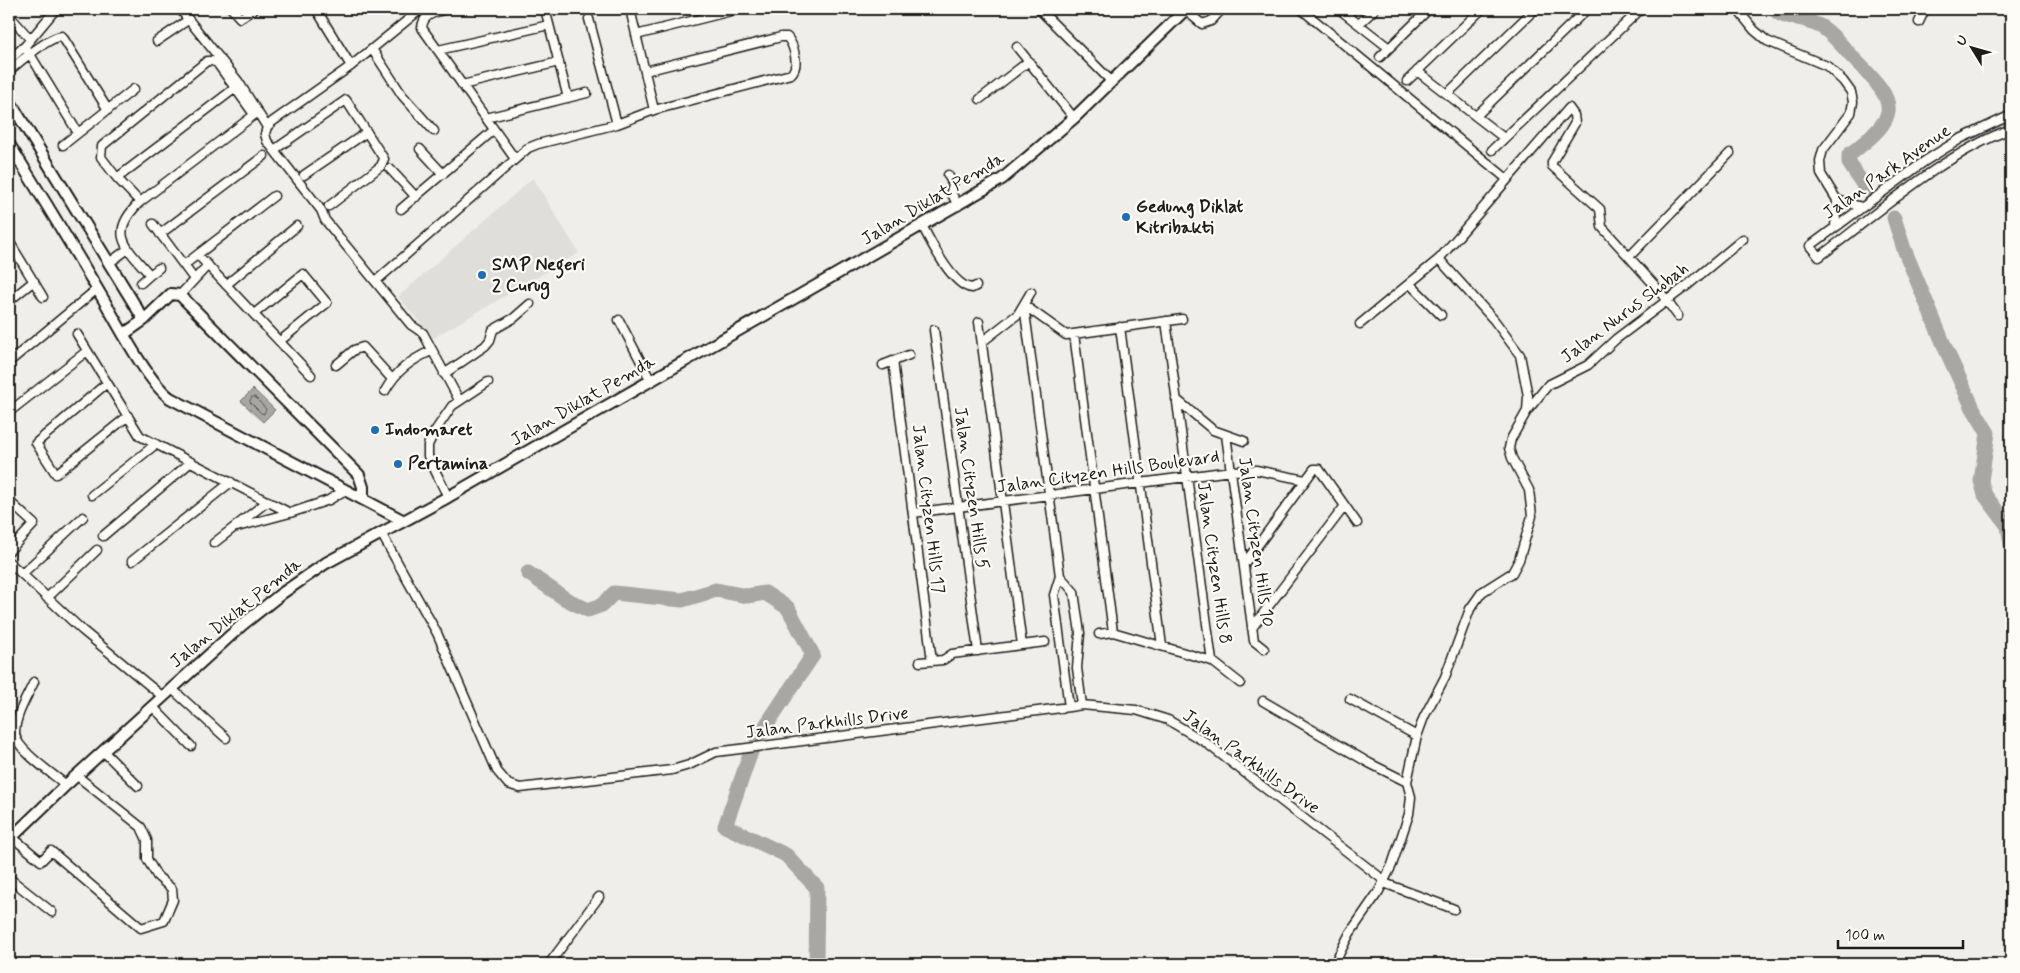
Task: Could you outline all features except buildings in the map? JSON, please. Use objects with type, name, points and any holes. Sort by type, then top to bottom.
[{"type":"street","points":[[9,60],[27,43],[54,9]]},
{"type":"street","points":[[180,9],[238,81],[256,114]]},
{"type":"street","points":[[232,9],[240,18],[254,9]]},
{"type":"street","points":[[316,9],[351,66]]},
{"type":"street","points":[[421,9],[351,66],[272,122],[267,127],[265,134],[267,141],[321,210],[325,220],[411,325],[423,333],[459,400]]},
{"type":"street","points":[[446,9],[426,16],[422,28],[515,159]]},
{"type":"street","points":[[545,9],[568,98]]},
{"type":"street","points":[[630,9],[654,110]]},
{"type":"street","points":[[636,35],[739,9]]},
{"type":"street","points":[[1039,9],[1111,82]]},
{"type":"street","points":[[1185,9],[1202,24],[1211,21],[1222,9]]},
{"type":"street","name":"Jalan Diklat Pemda","points":[[10,838],[162,696],[242,625],[281,594],[326,563],[448,497],[958,206],[1002,179],[1074,118],[1185,9]]},
{"type":"street","points":[[1301,9],[1507,180]]},
{"type":"street","points":[[1339,9],[1389,48]]},
{"type":"street","points":[[1359,24],[1376,9]]},
{"type":"street","points":[[1380,57],[1429,9]]},
{"type":"street","points":[[1407,81],[1482,9]]},
{"type":"street","points":[[1447,94],[1535,9]]},
{"type":"street","points":[[1476,116],[1587,9]]},
{"type":"street","points":[[1492,150],[1641,9]]},
{"type":"street","points":[[1737,9],[1754,30],[1767,41],[1827,66],[1843,81],[1851,92],[1853,102],[1851,113],[1823,150],[1820,161],[1821,174],[1837,200],[1835,227]]},
{"type":"street","points":[[1919,22],[1925,9]]},
{"type":"street","points":[[9,15],[27,43],[30,54],[78,133]]},
{"type":"street","points":[[589,19],[617,124]]},
{"type":"street","points":[[157,41],[188,20]]},
{"type":"street","points":[[438,50],[549,25]]},
{"type":"street","points":[[9,71],[56,37],[63,36],[108,110]]},
{"type":"street","points":[[376,281],[528,148],[617,124],[654,110],[791,74],[795,71],[796,65],[790,41],[787,37],[781,37],[645,71]]},
{"type":"street","points":[[1017,47],[1074,118]]},
{"type":"street","points":[[372,49],[402,94],[434,131]]},
{"type":"street","points":[[140,202],[117,178],[102,157],[102,146],[207,61],[212,60],[217,63],[234,89],[267,127]]},
{"type":"street","points":[[462,85],[559,62]]},
{"type":"street","points":[[980,99],[1029,62]]},
{"type":"street","points":[[1417,71],[1504,138]]},
{"type":"street","points":[[63,145],[134,89]]},
{"type":"street","points":[[117,178],[234,89]]},
{"type":"street","points":[[486,118],[587,93]]},
{"type":"street","points":[[9,100],[109,262],[142,321]]},
{"type":"street","points":[[274,150],[346,100],[384,159],[382,164],[329,206]]},
{"type":"street","points":[[1360,324],[1440,259],[1569,108],[1574,115],[1575,123],[1552,162],[1552,166],[1600,210],[1602,226],[1668,301],[1678,316]]},
{"type":"street","points":[[150,275],[123,241],[122,225],[126,215],[140,202],[256,114]]},
{"type":"street","name":"Jalan Park Avenue","points":[[2011,115],[1952,144],[1925,161],[1810,246],[1819,257],[1932,172],[1967,151],[2011,129]]},
{"type":"street","points":[[402,209],[494,130]]},
{"type":"street","points":[[304,175],[367,132]]},
{"type":"street","points":[[9,144],[160,390],[170,398],[404,521]]},
{"type":"street","points":[[420,150],[443,174]]},
{"type":"street","points":[[1629,256],[1730,153]]},
{"type":"street","points":[[160,234],[264,156]]},
{"type":"street","points":[[390,169],[416,197]]},
{"type":"street","points":[[948,175],[953,184],[951,192],[958,206]]},
{"type":"street","points":[[184,265],[274,196]]},
{"type":"street","points":[[1837,200],[1862,207]]},
{"type":"street","points":[[153,224],[194,280]]},
{"type":"street","points":[[922,225],[938,254],[954,275],[966,287],[972,288],[976,286]]},
{"type":"street","points":[[226,285],[297,226]]},
{"type":"street","name":"Jalan Nurus Shobah","points":[[1334,964],[1350,932],[1392,865],[1409,814],[1411,797],[1407,782],[1417,736],[1424,716],[1445,678],[1470,609],[1482,592],[1512,573],[1519,560],[1532,516],[1532,504],[1529,490],[1512,458],[1509,448],[1511,439],[1527,411],[1548,385],[1583,368],[1616,339],[1668,301],[1743,239]]},
{"type":"street","points":[[9,241],[11,251],[34,281],[43,297]]},
{"type":"street","points":[[109,262],[128,249]]},
{"type":"street","points":[[198,255],[311,375]]},
{"type":"street","points":[[1440,259],[1494,320],[1520,355],[1528,396],[1527,411]]},
{"type":"street","points":[[180,295],[208,265]]},
{"type":"street","points":[[141,283],[159,268]]},
{"type":"street","points":[[254,314],[303,274],[327,303],[280,341]]},
{"type":"street","points":[[9,301],[34,281]]},
{"type":"street","points":[[1410,284],[1441,315]]},
{"type":"street","points":[[9,362],[97,289]]},
{"type":"street","points":[[982,342],[1018,314],[1031,292]]},
{"type":"street","points":[[126,332],[142,321],[172,294],[180,295],[358,476],[363,487],[363,499]]},
{"type":"street","points":[[444,374],[485,346],[490,340],[493,330],[514,318],[530,304]]},
{"type":"street","points":[[1024,305],[1066,335],[1182,319]]},
{"type":"street","points":[[1024,305],[1060,576],[1054,595],[1069,707]]},
{"type":"street","points":[[619,320],[651,381]]},
{"type":"street","name":"Jalan Cityzen Hills 8","points":[[1166,321],[1212,661]]},
{"type":"street","points":[[979,322],[1022,645]]},
{"type":"street","points":[[1120,328],[1162,646]]},
{"type":"street","name":"Jalan Cityzen Hills 5","points":[[934,330],[978,651]]},
{"type":"street","points":[[77,334],[140,436],[290,512]]},
{"type":"street","points":[[1074,334],[1114,632]]},
{"type":"street","points":[[336,365],[354,350],[363,347],[392,378]]},
{"type":"street","points":[[9,412],[87,350]]},
{"type":"street","points":[[385,391],[392,378],[413,359],[431,351]]},
{"type":"street","points":[[883,364],[909,355]]},
{"type":"street","name":"Jalan Cityzen Hills 17","points":[[893,360],[932,661]]},
{"type":"street","points":[[448,497],[427,451],[435,430],[452,406],[488,382]]},
{"type":"street","points":[[107,383],[36,443],[56,474],[128,416]]},
{"type":"street","name":"Jalan Cityzen Hills 10","points":[[1176,399],[1213,430],[1244,441]]},
{"type":"street","name":"Jalan Cityzen Hills 10","points":[[1226,435],[1254,642],[1264,649]]},
{"type":"street","points":[[92,495],[156,444]]},
{"type":"street","points":[[103,536],[191,462]]},
{"type":"street","points":[[1244,564],[1314,469],[1319,469],[1357,523]]},
{"type":"street","name":"Jalan Cityzen Hills Boulevard","points":[[913,513],[1231,471],[1256,470],[1306,480]]},
{"type":"street","points":[[132,561],[231,482]]},
{"type":"street","points":[[232,528],[329,500],[345,490]]},
{"type":"street","points":[[9,501],[34,524],[9,551]]},
{"type":"street","points":[[214,543],[268,501]]},
{"type":"street","points":[[1252,628],[1344,507]]},
{"type":"street","points":[[22,574],[83,517]]},
{"type":"street","name":"Jalan Parkhills Drive","points":[[381,533],[437,633],[497,771],[508,784],[520,788],[672,770],[689,765],[716,752],[1082,705],[1136,710],[1168,720],[1205,742],[1383,880],[1454,909]]},
{"type":"street","points":[[47,598],[97,550]]},
{"type":"street","points":[[9,562],[47,598],[162,696]]},
{"type":"street","points":[[1060,576],[1074,592],[1080,633],[1077,668],[1082,705]]},
{"type":"street","points":[[1099,634],[1114,632],[1212,661],[1240,683]]},
{"type":"street","points":[[920,662],[943,660],[952,654],[1045,642]]},
{"type":"street","points":[[34,682],[17,720],[15,734],[17,741],[20,747],[66,785]]},
{"type":"street","points":[[171,688],[226,738]]},
{"type":"street","points":[[1350,699],[1417,736]]},
{"type":"street","points":[[1263,701],[1368,763],[1407,782]]},
{"type":"street","points":[[152,706],[191,746]]},
{"type":"street","points":[[103,751],[138,786]]},
{"type":"street","points":[[10,838],[41,861],[51,851],[141,928],[164,921],[173,900],[172,889],[157,876],[146,859],[147,840],[141,827],[76,775]]},
{"type":"street","points":[[9,878],[52,912]]},
{"type":"street","points":[[549,964],[599,897]]},
{"type":"shaded area","name":"SMP Negeri 2 Curug","points":[[533,178],[579,253],[433,338],[398,297]]},
{"type":"water","points":[[253,389],[275,410],[263,422],[241,401]]},
{"type":"waterway","points":[[1774,9],[1785,16],[1806,20],[1830,33],[1871,76],[1887,100],[1888,111],[1885,120],[1877,131],[1849,155],[1849,163],[1866,189]]},
{"type":"waterway","points":[[1894,218],[1904,249],[1947,352],[1973,408],[1988,433],[1981,481],[1985,495],[2008,526],[2011,544]]},
{"type":"waterway","points":[[528,573],[564,598],[588,610],[602,605],[614,593],[682,600],[716,590],[747,596],[765,593],[788,608],[813,655],[757,739]]},
{"type":"waterway","points":[[751,752],[725,826],[786,855],[817,888],[816,964]]},
{"type":"place","name":"Gedung Diklat Kitribakti","points":[[1126,217]]},
{"type":"place","name":"SMP Negeri 2 Curug","points":[[482,275]]},
{"type":"place","name":"Indomaret","points":[[375,430]]},
{"type":"place","name":"Pertamina","points":[[398,464]]}]
